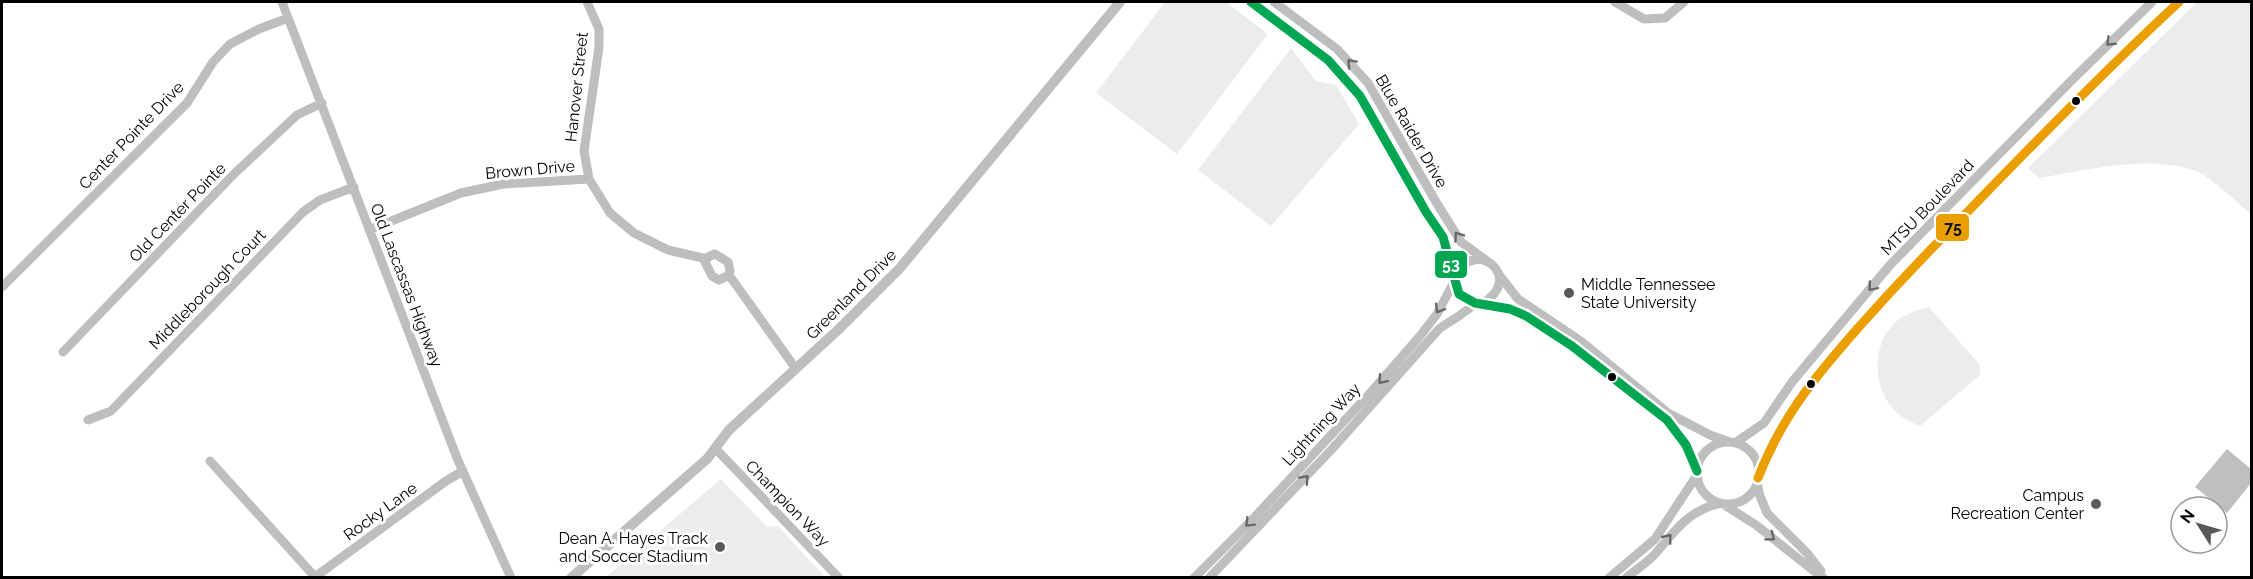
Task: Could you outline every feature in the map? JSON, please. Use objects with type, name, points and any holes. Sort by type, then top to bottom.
[{"type":"street","name":"Old Lascassas Highway","points":[[282,2],[463,471],[511,578]]},
{"type":"street","name":"Hanover Street","points":[[587,2],[599,29],[599,47],[589,102],[584,151],[589,179]]},
{"type":"street","name":"Greenland Drive","points":[[571,578],[716,448],[729,430],[900,268],[1120,2]]},
{"type":"street","name":"Blue Raider Drive","points":[[1251,2],[1328,60],[1360,96],[1426,212],[1443,237],[1455,278]]},
{"type":"street","name":"Blue Raider Drive","points":[[1274,2],[1337,49],[1368,83],[1461,242],[1487,261]]},
{"type":"street","points":[[1615,2],[1644,19],[1665,18],[1684,2]]},
{"type":"street","name":"MTSU Boulevard","points":[[1732,443],[1764,423],[1792,382],[1890,265],[2152,2]]},
{"type":"street","name":"MTSU Boulevard","points":[[1758,481],[1783,423],[1827,363],[1895,287],[2081,94],[2179,2]]},
{"type":"street","name":"Center Pointe Drive","points":[[2,287],[187,103],[213,62],[230,44],[259,29],[288,18]]},
{"type":"street","name":"Old Center Pointe","points":[[63,351],[233,175],[297,115],[322,103]]},
{"type":"street","name":"Brown Drive","points":[[369,230],[461,193],[503,184],[589,179],[610,213],[634,233],[668,250],[707,260],[715,254],[728,262],[729,275],[796,369]]},
{"type":"street","name":"Middleborough Court","points":[[88,420],[111,411],[303,212],[320,200],[354,187]]},
{"type":"street","points":[[1474,259],[1487,261],[1494,266],[1518,299],[1582,342],[1668,413],[1710,435],[1748,450],[1755,458],[1760,496],[1767,513],[1806,553],[1825,578],[1756,525],[1707,496],[1701,489],[1686,446],[1668,420],[1572,346],[1526,316],[1510,309],[1478,304],[1459,294],[1455,278],[1465,262],[1474,259]]},
{"type":"street","points":[[707,260],[705,262],[707,270],[712,276],[719,280],[729,275]]},
{"type":"street","points":[[1478,304],[1494,296],[1498,289],[1500,276]]},
{"type":"street","name":"Lightning Way","points":[[1194,578],[1265,507],[1379,383],[1431,321],[1455,278]]},
{"type":"street","name":"Lightning Way","points":[[1209,578],[1340,440],[1439,329],[1478,304]]},
{"type":"street","points":[[1609,578],[1655,539],[1697,473],[1704,453],[1720,443],[1732,443]]},
{"type":"street","name":"Champion Way","points":[[716,448],[839,578]]},
{"type":"street","points":[[210,461],[316,577]]},
{"type":"street","name":"Rocky Lane","points":[[316,577],[463,471]]},
{"type":"street","points":[[1626,578],[1653,556],[1680,523],[1702,509],[1722,503],[1733,504],[1747,497],[1758,481]]},
{"type":"shaded area","points":[[1165,2],[1226,2],[1268,34],[1177,154],[1096,93]]},
{"type":"shaded area","points":[[2197,2],[2251,2],[2251,214],[2201,174],[2177,166],[2118,165],[2039,178],[2028,168]]},
{"type":"shaded area","points":[[1291,48],[1316,81],[1336,85],[1359,124],[1271,226],[1198,170]]},
{"type":"shaded area","points":[[1929,307],[1980,365],[1980,375],[1920,426],[1899,414],[1886,399],[1878,375],[1878,363],[1879,351],[1889,329],[1905,315]]},
{"type":"shaded area","points":[[2227,449],[2251,469],[2251,483],[2229,510],[2229,495],[2205,495],[2195,487]]},
{"type":"shaded area","name":"Dean A. Hayes Track and Soccer Stadium","points":[[721,479],[767,527],[778,526],[825,577],[606,577]]},
{"type":"transit line","name":"53","points":[[1251,2],[1328,60],[1360,96],[1426,212],[1443,237],[1459,294],[1475,303],[1510,309],[1526,316],[1572,346],[1667,420],[1686,445],[1697,471]]},
{"type":"transit line","name":"75","points":[[1758,478],[1789,416],[1828,363],[1858,328],[2037,140],[2179,2]]},
{"type":"place","name":"Middle Tennessee State University","points":[[1569,293]]},
{"type":"place","name":"Campus Recreation Center","points":[[2096,504]]},
{"type":"place","name":"Dean A. Hayes Track and Soccer Stadium","points":[[720,547]]}]
